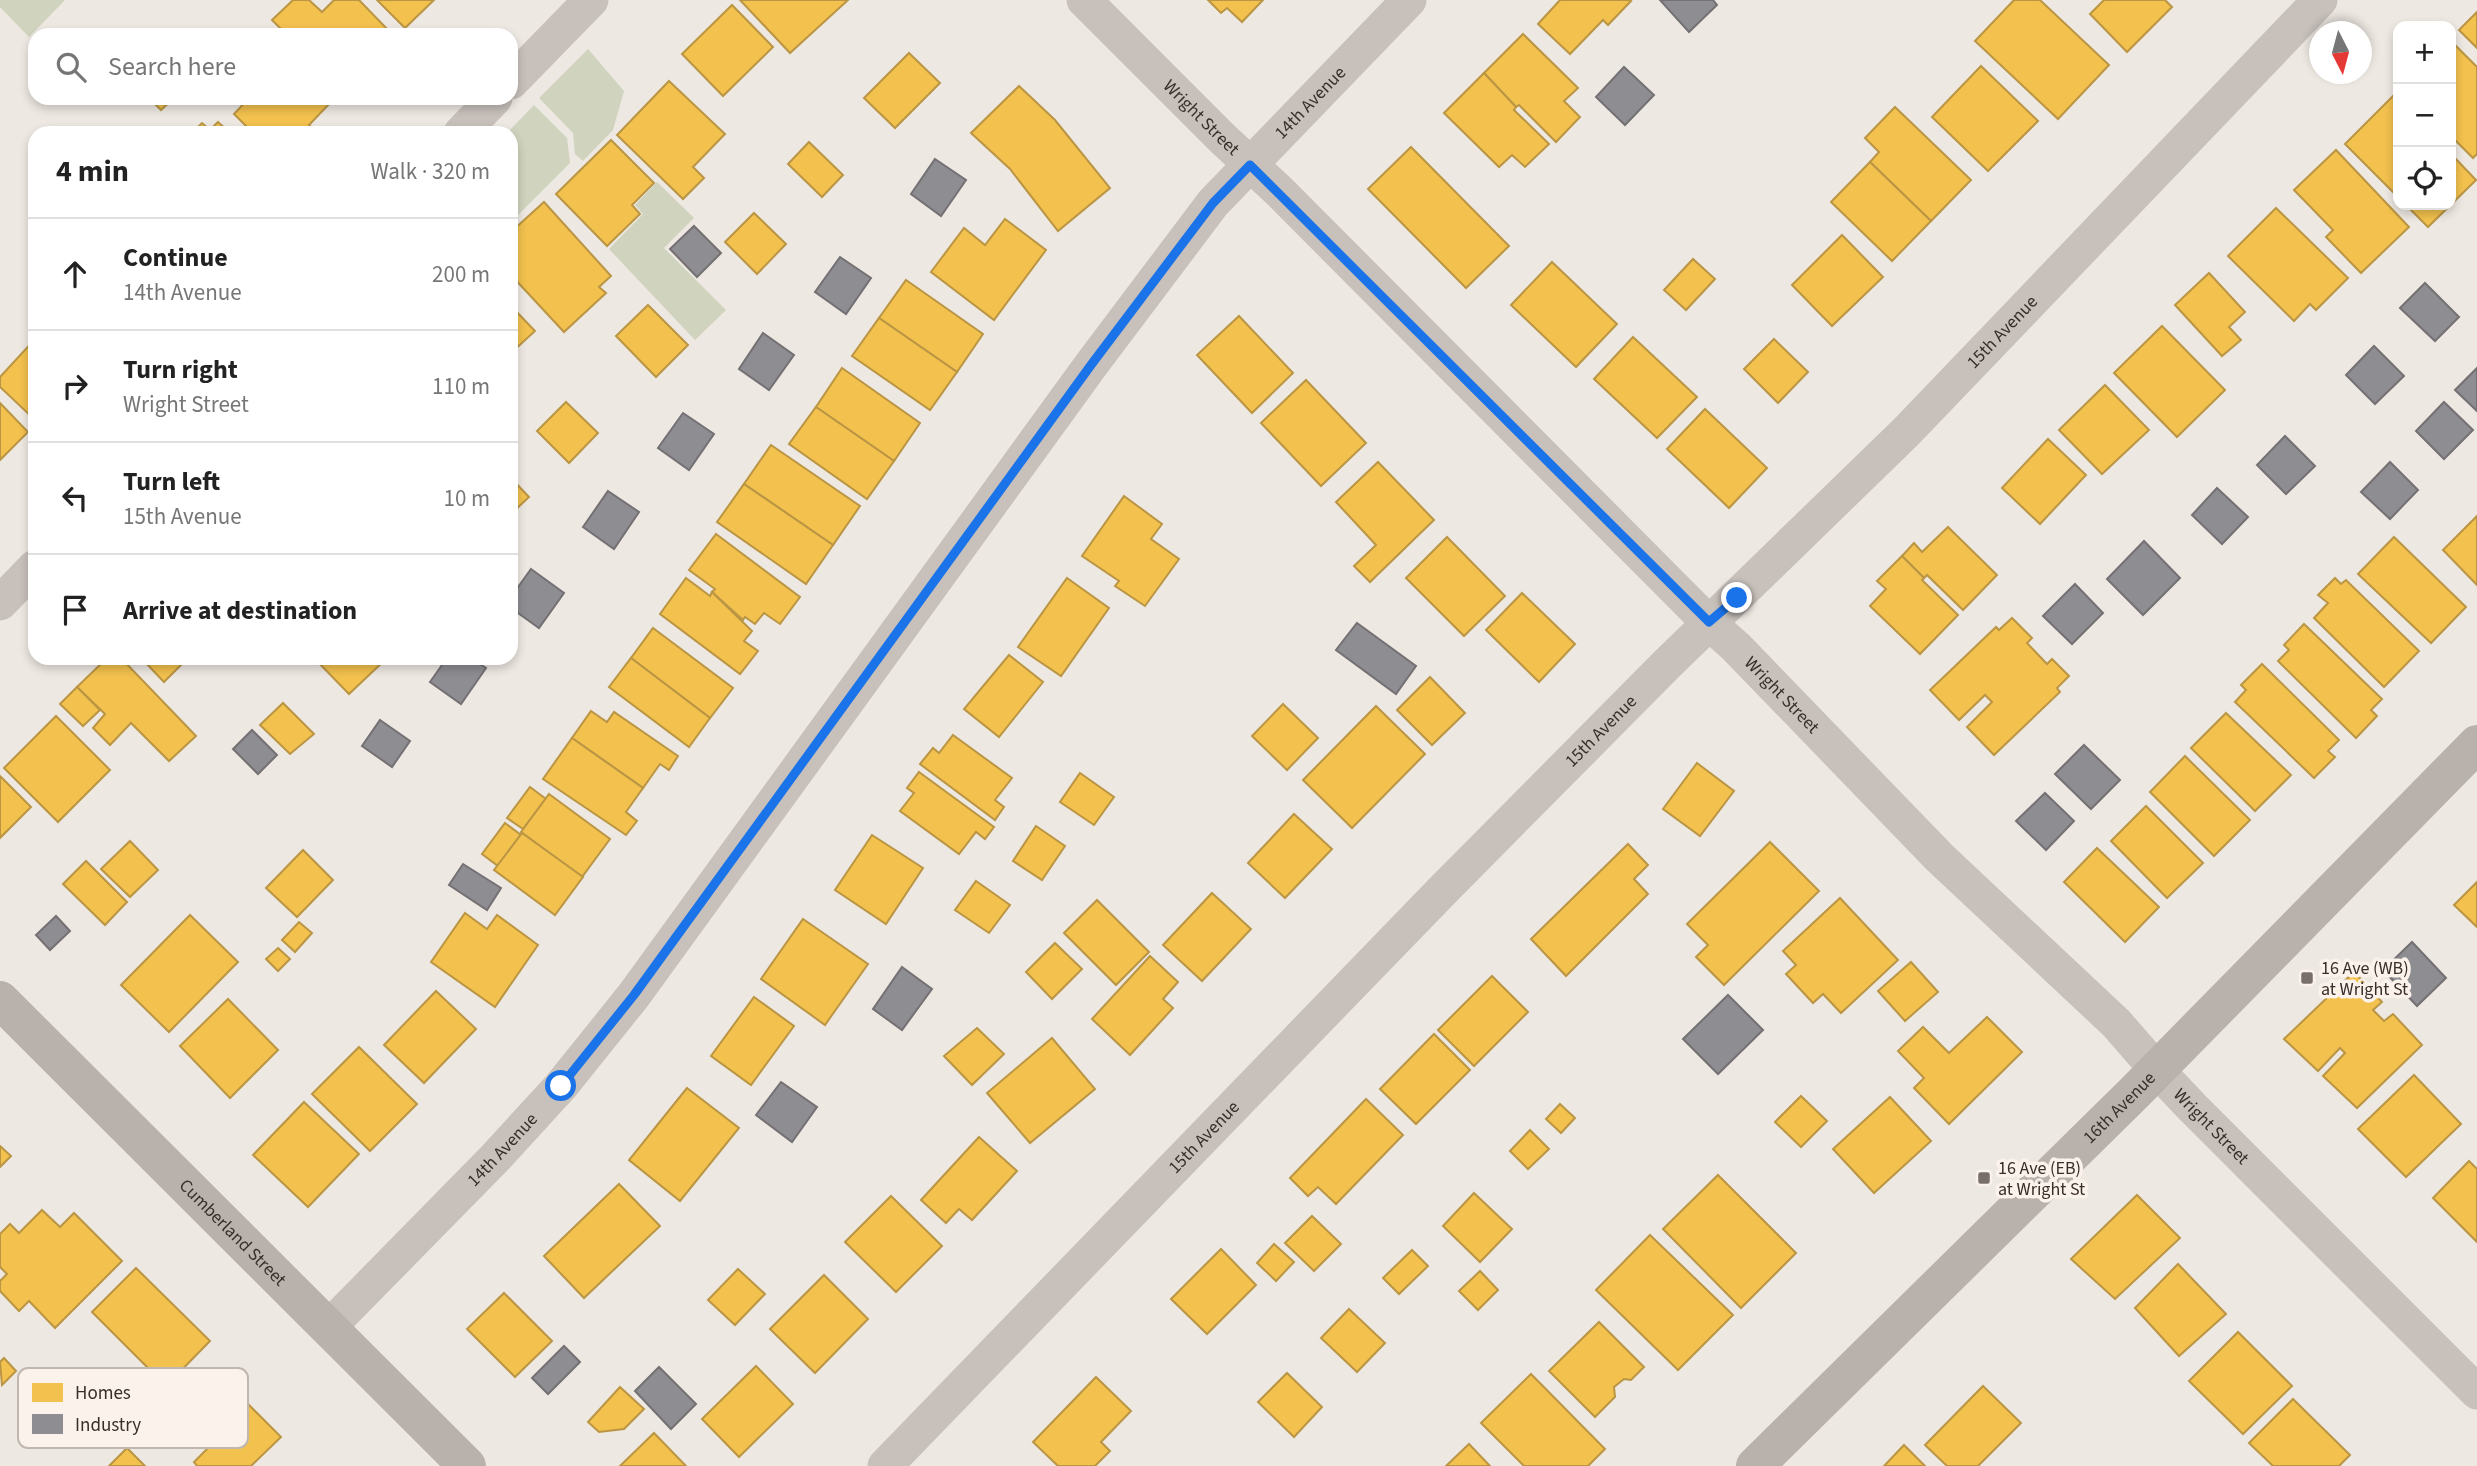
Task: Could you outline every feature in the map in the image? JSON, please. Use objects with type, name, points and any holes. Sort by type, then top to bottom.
[{"type":"street","points":[[518,75],[591,0]]},
{"type":"street","name":"Wright Street","points":[[1084,0],[1736,647],[1940,858],[2116,1023],[2157,1070],[2477,1392]]},
{"type":"street","name":"14th Avenue","points":[[329,1327],[376,1282],[553,1095],[634,995],[1091,365],[1213,203],[1409,0]]},
{"type":"street","name":"15th Avenue","points":[[885,1466],[1441,892],[1709,622],[1737,598],[1906,432],[2320,0]]},
{"type":"street","points":[[468,126],[488,105]]},
{"type":"street","points":[[0,603],[28,574]]},
{"type":"street","name":"16th Avenue","points":[[1755,1466],[2157,1070],[2477,744]]},
{"type":"street","name":"Cumberland Street","points":[[0,1000],[467,1466]]},
{"type":"green space","points":[[0,0],[65,0],[38,28],[28,28],[28,36],[0,7]]},
{"type":"green space","points":[[588,49],[624,91],[613,130],[583,161],[575,154],[573,133],[539,98]]},
{"type":"green space","points":[[534,105],[567,138],[570,163],[518,215],[518,126],[514,126]]},
{"type":"green space","points":[[657,182],[694,218],[664,248],[726,310],[695,340],[609,249],[643,214],[635,205]]},
{"type":"building: Homes","points":[[293,0],[309,0],[322,12],[334,0],[359,0],[386,28],[280,28],[272,20]]},
{"type":"building: Homes","points":[[377,0],[434,0],[405,28]]},
{"type":"building: Homes","points":[[740,0],[848,0],[790,53]]},
{"type":"building: Homes","points":[[1208,0],[1263,0],[1242,22],[1227,8],[1221,13]]},
{"type":"building: Homes","points":[[1560,0],[1631,1],[1608,25],[1603,20],[1570,54],[1538,24]]},
{"type":"building: Homes","points":[[2014,0],[2040,0],[2109,65],[2058,119],[1975,41]]},
{"type":"building: Homes","points":[[2104,0],[2165,0],[2172,7],[2127,52],[2090,14]]},
{"type":"building: Homes","points":[[732,5],[773,47],[723,96],[682,54]]},
{"type":"building: Homes","points":[[2477,12],[2477,48],[2459,30]]},
{"type":"building: Homes","points":[[1523,34],[1578,88],[1564,101],[1580,117],[1556,142],[1519,105],[1516,107],[1484,73]]},
{"type":"building: Homes","points":[[2456,46],[2477,67],[2477,154],[2473,158],[2456,141]]},
{"type":"building: Homes","points":[[909,53],[940,83],[895,128],[864,98]]},
{"type":"building: Homes","points":[[1981,66],[2038,121],[1988,171],[1932,117]]},
{"type":"building: Homes","points":[[1484,73],[1516,107],[1514,110],[1549,144],[1525,167],[1512,155],[1499,167],[1444,113]]},
{"type":"building: Homes","points":[[669,81],[725,134],[693,167],[704,178],[683,199],[617,135]]},
{"type":"building: Homes","points":[[1019,86],[1055,120],[1110,188],[1058,231],[1010,169],[971,133]]},
{"type":"building: Homes","points":[[2393,96],[2393,192],[2345,144]]},
{"type":"building: Homes","points":[[242,105],[328,105],[310,126],[246,126],[234,114]]},
{"type":"building: Homes","points":[[1895,107],[1971,180],[1931,221],[1870,162],[1879,152],[1865,138]]},
{"type":"building: Homes","points":[[611,140],[654,183],[632,205],[640,214],[607,246],[556,194]]},
{"type":"building: Homes","points":[[809,142],[843,175],[822,197],[788,164]]},
{"type":"building: Homes","points":[[1411,147],[1509,246],[1466,288],[1368,189]]},
{"type":"building: Homes","points":[[2336,150],[2409,227],[2361,273],[2326,237],[2333,230],[2294,190]]},
{"type":"building: Homes","points":[[2456,159],[2476,180],[2456,199]]},
{"type":"building: Homes","points":[[1870,162],[1931,221],[1892,261],[1831,202]]},
{"type":"building: Homes","points":[[544,202],[611,276],[599,287],[606,293],[564,332],[518,283],[518,226]]},
{"type":"building: Homes","points":[[2276,208],[2348,278],[2316,310],[2310,304],[2294,321],[2228,256]]},
{"type":"building: Homes","points":[[2411,210],[2445,210],[2428,227]]},
{"type":"building: Homes","points":[[754,213],[786,244],[757,274],[725,242]]},
{"type":"building: Homes","points":[[1005,219],[1046,250],[994,320],[931,272],[964,228],[985,245]]},
{"type":"building: Homes","points":[[1842,235],[1883,277],[1832,326],[1792,285]]},
{"type":"building: Homes","points":[[1693,259],[1715,279],[1686,310],[1664,290]]},
{"type":"building: Homes","points":[[1552,262],[1617,324],[1576,367],[1511,305]]},
{"type":"building: Homes","points":[[2209,273],[2245,312],[2229,327],[2241,340],[2222,356],[2175,305]]},
{"type":"building: Homes","points":[[906,280],[983,334],[957,372],[879,318]]},
{"type":"building: Homes","points":[[648,305],[688,345],[656,377],[616,336]]},
{"type":"building: Homes","points":[[518,313],[535,331],[518,347]]},
{"type":"building: Homes","points":[[1239,316],[1293,373],[1252,413],[1197,355]]},
{"type":"building: Homes","points":[[879,318],[957,372],[930,410],[852,356]]},
{"type":"building: Homes","points":[[2162,326],[2225,390],[2177,437],[2114,373]]},
{"type":"building: Homes","points":[[1633,337],[1697,397],[1657,438],[1594,379]]},
{"type":"building: Homes","points":[[1774,339],[1808,372],[1778,403],[1744,369]]},
{"type":"building: Homes","points":[[28,347],[28,413],[0,387],[0,377]]},
{"type":"building: Homes","points":[[842,368],[920,423],[894,461],[816,407]]},
{"type":"building: Homes","points":[[1306,380],[1366,443],[1321,486],[1261,423]]},
{"type":"building: Homes","points":[[2105,385],[2149,430],[2102,474],[2059,430]]},
{"type":"building: Homes","points":[[566,402],[598,433],[569,463],[537,431]]},
{"type":"building: Homes","points":[[0,403],[28,432],[0,460]]},
{"type":"building: Homes","points":[[816,407],[894,461],[867,499],[789,444]]},
{"type":"building: Homes","points":[[1705,409],[1767,468],[1729,508],[1667,449]]},
{"type":"building: Homes","points":[[2048,439],[2086,475],[2040,524],[2002,488]]},
{"type":"building: Homes","points":[[771,445],[860,506],[833,545],[744,484]]},
{"type":"building: Homes","points":[[1378,462],[1434,520],[1370,582],[1354,566],[1376,545],[1336,502]]},
{"type":"building: Homes","points":[[744,484],[833,545],[806,584],[717,522]]},
{"type":"building: Homes","points":[[518,485],[529,497],[518,507]]},
{"type":"building: Homes","points":[[1124,496],[1162,524],[1151,539],[1179,559],[1145,606],[1115,586],[1119,581],[1082,556]]},
{"type":"building: Homes","points":[[2477,516],[2477,585],[2443,550]]},
{"type":"building: Homes","points":[[1948,527],[1997,575],[1963,610],[1927,575],[1924,578],[1902,556],[1914,543],[1922,552]]},
{"type":"building: Homes","points":[[716,534],[800,597],[780,624],[764,613],[755,624],[745,617],[743,620],[712,592],[715,589],[689,570]]},
{"type":"building: Homes","points":[[1447,537],[1505,596],[1464,636],[1406,578]]},
{"type":"building: Homes","points":[[2394,537],[2466,607],[2431,643],[2358,574]]},
{"type":"building: Homes","points":[[1902,556],[1958,615],[1920,654],[1870,606],[1886,589],[1877,581]]},
{"type":"building: Homes","points":[[686,578],[710,596],[712,592],[752,631],[744,641],[758,651],[740,674],[660,614]]},
{"type":"building: Homes","points":[[1067,578],[1109,608],[1061,676],[1018,647]]},
{"type":"building: Homes","points":[[2335,578],[2341,584],[2346,580],[2419,651],[2384,687],[2314,618],[2328,603],[2318,595]]},
{"type":"building: Homes","points":[[1522,593],[1575,644],[1539,682],[1486,630]]},
{"type":"building: Homes","points":[[2012,618],[2032,638],[2027,643],[2047,664],[2052,659],[2069,676],[2057,688],[2060,692],[1994,755],[1967,727],[1992,702],[1985,695],[1959,720],[1930,690],[1996,627],[1999,630]]},
{"type":"building: Homes","points":[[2304,624],[2382,699],[2371,710],[2377,716],[2356,738],[2278,661],[2289,650],[2284,645]]},
{"type":"building: Homes","points":[[653,628],[733,688],[710,718],[631,658]]},
{"type":"building: Homes","points":[[1009,655],[1043,682],[999,737],[964,709]]},
{"type":"building: Homes","points":[[631,658],[710,718],[689,747],[609,687]]},
{"type":"building: Homes","points":[[2262,664],[2339,740],[2328,751],[2335,757],[2314,778],[2235,702],[2246,690],[2241,685]]},
{"type":"building: Homes","points":[[100,665],[128,665],[196,736],[169,761],[131,723],[110,745],[93,728],[105,714],[77,687]]},
{"type":"building: Homes","points":[[148,665],[181,665],[164,682]]},
{"type":"building: Homes","points":[[321,665],[380,665],[349,694]]},
{"type":"building: Homes","points":[[1430,677],[1465,713],[1432,745],[1397,710]]},
{"type":"building: Homes","points":[[77,687],[100,710],[83,726],[60,704]]},
{"type":"building: Homes","points":[[283,703],[314,734],[290,754],[260,725]]},
{"type":"building: Homes","points":[[1283,704],[1318,738],[1287,770],[1252,736]]},
{"type":"building: Homes","points":[[1376,706],[1425,754],[1352,828],[1303,780]]},
{"type":"building: Homes","points":[[591,711],[607,722],[614,712],[678,756],[669,770],[660,764],[643,788],[572,738]]},
{"type":"building: Homes","points":[[2226,713],[2291,775],[2255,811],[2191,748]]},
{"type":"building: Homes","points":[[56,716],[110,770],[58,822],[4,768]]},
{"type":"building: Homes","points":[[953,735],[1012,778],[995,800],[1004,807],[995,820],[920,764],[933,748],[939,753]]},
{"type":"building: Homes","points":[[572,738],[643,788],[626,812],[637,821],[626,835],[543,779]]},
{"type":"building: Homes","points":[[2185,756],[2250,820],[2214,856],[2150,792]]},
{"type":"building: Homes","points":[[1697,763],[1734,791],[1700,836],[1663,809]]},
{"type":"building: Homes","points":[[919,772],[994,827],[985,839],[976,832],[959,854],[900,811],[914,793],[907,788]]},
{"type":"building: Homes","points":[[1080,773],[1114,797],[1094,825],[1060,802]]},
{"type":"building: Homes","points":[[0,776],[31,807],[0,838]]},
{"type":"building: Homes","points":[[530,787],[546,799],[523,829],[507,818]]},
{"type":"building: Homes","points":[[549,794],[610,839],[582,877],[521,832]]},
{"type":"building: Homes","points":[[2146,806],[2203,863],[2167,898],[2111,841]]},
{"type":"building: Homes","points":[[1294,814],[1332,849],[1285,898],[1248,863]]},
{"type":"building: Homes","points":[[505,823],[521,835],[498,866],[482,854]]},
{"type":"building: Homes","points":[[1036,826],[1065,846],[1042,880],[1013,861]]},
{"type":"building: Homes","points":[[522,833],[583,877],[555,915],[494,870]]},
{"type":"building: Homes","points":[[872,835],[923,868],[886,924],[835,890]]},
{"type":"building: Homes","points":[[130,841],[158,870],[130,897],[101,869]]},
{"type":"building: Homes","points":[[1770,842],[1819,891],[1724,985],[1696,957],[1708,945],[1687,924]]},
{"type":"building: Homes","points":[[1628,844],[1648,865],[1634,879],[1648,894],[1566,976],[1531,939]]},
{"type":"building: Homes","points":[[2097,848],[2159,907],[2125,942],[2064,882]]},
{"type":"building: Homes","points":[[303,850],[333,880],[297,917],[266,888]]},
{"type":"building: Homes","points":[[86,861],[127,902],[105,925],[63,884]]},
{"type":"building: Homes","points":[[976,881],[1010,905],[989,933],[955,910]]},
{"type":"building: Homes","points":[[2477,882],[2477,927],[2454,905]]},
{"type":"building: Homes","points":[[1212,893],[1251,929],[1202,981],[1163,945]]},
{"type":"building: Homes","points":[[1840,898],[1898,960],[1841,1013],[1823,994],[1813,1003],[1786,974],[1796,965],[1783,951]]},
{"type":"building: Homes","points":[[1097,900],[1149,952],[1116,985],[1064,933]]},
{"type":"building: Homes","points":[[465,913],[487,929],[497,915],[538,945],[495,1007],[431,962]]},
{"type":"building: Homes","points":[[190,915],[238,962],[169,1032],[121,985]]},
{"type":"building: Homes","points":[[803,919],[868,964],[825,1025],[761,979]]},
{"type":"building: Homes","points":[[299,922],[312,933],[295,952],[282,940]]},
{"type":"building: Homes","points":[[1055,943],[1082,969],[1052,999],[1026,972]]},
{"type":"building: Homes","points":[[278,948],[290,959],[278,971],[266,959]]},
{"type":"building: Homes","points":[[1150,956],[1178,982],[1163,999],[1173,1008],[1130,1055],[1092,1019]]},
{"type":"building: Homes","points":[[1911,962],[1938,992],[1905,1021],[1878,991]]},
{"type":"building: Homes","points":[[2354,972],[2382,1002],[2373,1010],[2384,1021],[2393,1014],[2422,1045],[2357,1108],[2323,1076],[2345,1053],[2340,1048],[2318,1071],[2284,1039]]},
{"type":"building: Homes","points":[[1492,976],[1528,1012],[1474,1066],[1438,1030]]},
{"type":"building: Homes","points":[[436,991],[476,1029],[424,1083],[384,1045]]},
{"type":"building: Homes","points":[[754,997],[794,1026],[751,1085],[711,1056]]},
{"type":"building: Homes","points":[[228,999],[278,1050],[230,1098],[180,1046]]},
{"type":"building: Homes","points":[[1987,1017],[2022,1052],[1949,1124],[1914,1088],[1924,1078],[1898,1051],[1923,1027],[1949,1053]]},
{"type":"building: Homes","points":[[977,1028],[1004,1054],[972,1085],[944,1056]]},
{"type":"building: Homes","points":[[1434,1034],[1470,1070],[1416,1124],[1380,1089]]},
{"type":"building: Homes","points":[[1052,1038],[1095,1089],[1030,1143],[987,1093]]},
{"type":"building: Homes","points":[[359,1047],[417,1104],[370,1151],[312,1094]]},
{"type":"building: Homes","points":[[2414,1075],[2461,1124],[2406,1177],[2358,1129]]},
{"type":"building: Homes","points":[[687,1088],[739,1128],[680,1201],[629,1160]]},
{"type":"building: Homes","points":[[1801,1096],[1827,1121],[1801,1147],[1775,1122]]},
{"type":"building: Homes","points":[[1890,1097],[1931,1141],[1874,1193],[1833,1149]]},
{"type":"building: Homes","points":[[1366,1099],[1403,1135],[1336,1204],[1318,1187],[1308,1196],[1290,1178]]},
{"type":"building: Homes","points":[[304,1102],[359,1154],[308,1207],[253,1155]]},
{"type":"building: Homes","points":[[1560,1104],[1575,1118],[1561,1133],[1546,1119]]},
{"type":"building: Homes","points":[[1530,1130],[1549,1149],[1528,1169],[1510,1151]]},
{"type":"building: Homes","points":[[979,1137],[1017,1171],[972,1220],[959,1209],[946,1223],[921,1200]]},
{"type":"building: Homes","points":[[0,1146],[11,1156],[0,1167]]},
{"type":"building: Homes","points":[[2469,1161],[2477,1169],[2477,1242],[2433,1198]]},
{"type":"building: Homes","points":[[1718,1175],[1796,1253],[1741,1308],[1663,1229]]},
{"type":"building: Homes","points":[[619,1184],[660,1226],[584,1298],[544,1256]]},
{"type":"building: Homes","points":[[1474,1193],[1512,1229],[1480,1262],[1443,1226]]},
{"type":"building: Homes","points":[[2137,1195],[2180,1238],[2115,1299],[2071,1259]]},
{"type":"building: Homes","points":[[891,1196],[942,1246],[896,1292],[845,1242]]},
{"type":"building: Homes","points":[[42,1210],[60,1227],[74,1213],[122,1261],[55,1328],[29,1301],[19,1311],[0,1291],[0,1281],[7,1274],[0,1267],[0,1234],[10,1224],[19,1233]]},
{"type":"building: Homes","points":[[1312,1216],[1341,1244],[1314,1271],[1285,1243]]},
{"type":"building: Homes","points":[[1650,1235],[1733,1315],[1678,1370],[1596,1290]]},
{"type":"building: Homes","points":[[1274,1244],[1294,1262],[1276,1281],[1257,1263]]},
{"type":"building: Homes","points":[[1221,1249],[1256,1285],[1207,1334],[1171,1299]]},
{"type":"building: Homes","points":[[1412,1250],[1428,1266],[1399,1294],[1383,1278]]},
{"type":"building: Homes","points":[[2178,1264],[2226,1314],[2179,1356],[2135,1308]]},
{"type":"building: Homes","points":[[136,1268],[210,1341],[184,1368],[148,1368],[92,1312]]},
{"type":"building: Homes","points":[[738,1269],[765,1294],[735,1325],[708,1300]]},
{"type":"building: Homes","points":[[1480,1271],[1498,1290],[1478,1310],[1459,1291]]},
{"type":"building: Homes","points":[[824,1275],[868,1319],[815,1373],[770,1329]]},
{"type":"building: Homes","points":[[504,1293],[552,1341],[515,1377],[467,1329]]},
{"type":"building: Homes","points":[[1349,1309],[1385,1343],[1357,1372],[1321,1338]]},
{"type":"building: Homes","points":[[1599,1322],[1644,1367],[1631,1380],[1624,1379],[1614,1387],[1615,1397],[1595,1417],[1549,1371]]},
{"type":"building: Homes","points":[[2238,1332],[2292,1386],[2243,1434],[2189,1381]]},
{"type":"building: Homes","points":[[4,1358],[16,1371],[2,1385],[0,1362]]},
{"type":"building: Homes","points":[[756,1366],[793,1404],[739,1457],[702,1419]]},
{"type":"building: Homes","points":[[1287,1373],[1322,1407],[1294,1437],[1258,1402]]},
{"type":"building: Homes","points":[[1531,1374],[1605,1449],[1588,1466],[1524,1466],[1481,1423]]},
{"type":"building: Homes","points":[[1096,1377],[1131,1411],[1101,1442],[1110,1451],[1095,1466],[1058,1466],[1033,1442]]},
{"type":"building: Homes","points":[[1983,1386],[2021,1423],[1978,1466],[1947,1466],[1925,1445]]},
{"type":"building: Homes","points":[[620,1387],[644,1409],[624,1429],[599,1432],[588,1422]]},
{"type":"building: Homes","points":[[2293,1399],[2350,1455],[2339,1466],[2273,1466],[2249,1443]]},
{"type":"building: Homes","points":[[248,1404],[281,1437],[251,1466],[197,1466],[194,1462],[208,1448],[248,1448]]},
{"type":"building: Homes","points":[[654,1433],[686,1466],[620,1466]]},
{"type":"building: Homes","points":[[1469,1444],[1490,1466],[1446,1466]]},
{"type":"building: Homes","points":[[1904,1445],[1925,1466],[1884,1466]]},
{"type":"building: Homes","points":[[127,1448],[145,1466],[109,1466]]},
{"type":"building: Industry","points":[[1660,0],[1713,0],[1717,5],[1689,32]]},
{"type":"building: Industry","points":[[1624,67],[1654,95],[1625,125],[1596,97]]},
{"type":"building: Industry","points":[[935,159],[966,180],[941,216],[911,194]]},
{"type":"building: Industry","points":[[694,226],[721,253],[697,277],[670,249]]},
{"type":"building: Industry","points":[[840,257],[871,278],[846,314],[815,292]]},
{"type":"building: Industry","points":[[2425,283],[2459,317],[2435,341],[2400,308]]},
{"type":"building: Industry","points":[[763,333],[794,355],[769,390],[739,369]]},
{"type":"building: Industry","points":[[2374,346],[2404,376],[2375,404],[2346,375]]},
{"type":"building: Industry","points":[[2477,368],[2477,411],[2455,390]]},
{"type":"building: Industry","points":[[2444,402],[2473,430],[2444,459],[2416,431]]},
{"type":"building: Industry","points":[[683,413],[714,434],[689,470],[658,448]]},
{"type":"building: Industry","points":[[2285,436],[2315,466],[2286,494],[2257,465]]},
{"type":"building: Industry","points":[[2390,462],[2418,490],[2390,519],[2361,492]]},
{"type":"building: Industry","points":[[2217,488],[2248,517],[2222,544],[2192,515]]},
{"type":"building: Industry","points":[[608,491],[639,512],[614,549],[583,527]]},
{"type":"building: Industry","points":[[2144,541],[2180,578],[2143,615],[2107,579]]},
{"type":"building: Industry","points":[[531,569],[564,593],[539,628],[518,613],[518,587]]},
{"type":"building: Industry","points":[[2075,584],[2103,613],[2072,644],[2043,616]]},
{"type":"building: Industry","points":[[1357,623],[1416,666],[1396,694],[1336,650]]},
{"type":"building: Industry","points":[[442,665],[482,665],[486,668],[461,704],[430,682]]},
{"type":"building: Industry","points":[[380,720],[410,741],[392,767],[362,746]]},
{"type":"building: Industry","points":[[252,730],[277,755],[258,774],[233,749]]},
{"type":"building: Industry","points":[[2084,745],[2120,780],[2091,809],[2055,774]]},
{"type":"building: Industry","points":[[2045,793],[2074,821],[2046,850],[2016,821]]},
{"type":"building: Industry","points":[[463,864],[501,888],[487,910],[449,885]]},
{"type":"building: Industry","points":[[56,916],[70,931],[50,950],[36,935]]},
{"type":"building: Industry","points":[[2412,942],[2446,978],[2417,1006],[2383,970]]},
{"type":"building: Industry","points":[[902,967],[932,989],[902,1030],[873,1009]]},
{"type":"building: Industry","points":[[1728,995],[1763,1030],[1718,1074],[1683,1039]]},
{"type":"building: Industry","points":[[781,1082],[817,1107],[792,1142],[756,1115]]},
{"type":"building: Industry","points":[[564,1346],[580,1362],[548,1394],[532,1378]]},
{"type":"building: Industry","points":[[659,1367],[696,1404],[671,1429],[635,1391]]},
{"type":"place","name":"16 Ave (WB) at Wright St","points":[[2307,978]]},
{"type":"place","name":"16 Ave (EB) at Wright St","points":[[1984,1178]]},
{"type":"route","points":[[561,1086],[634,995],[1091,365],[1213,203],[1250,165],[1709,622],[1737,598]]}]
